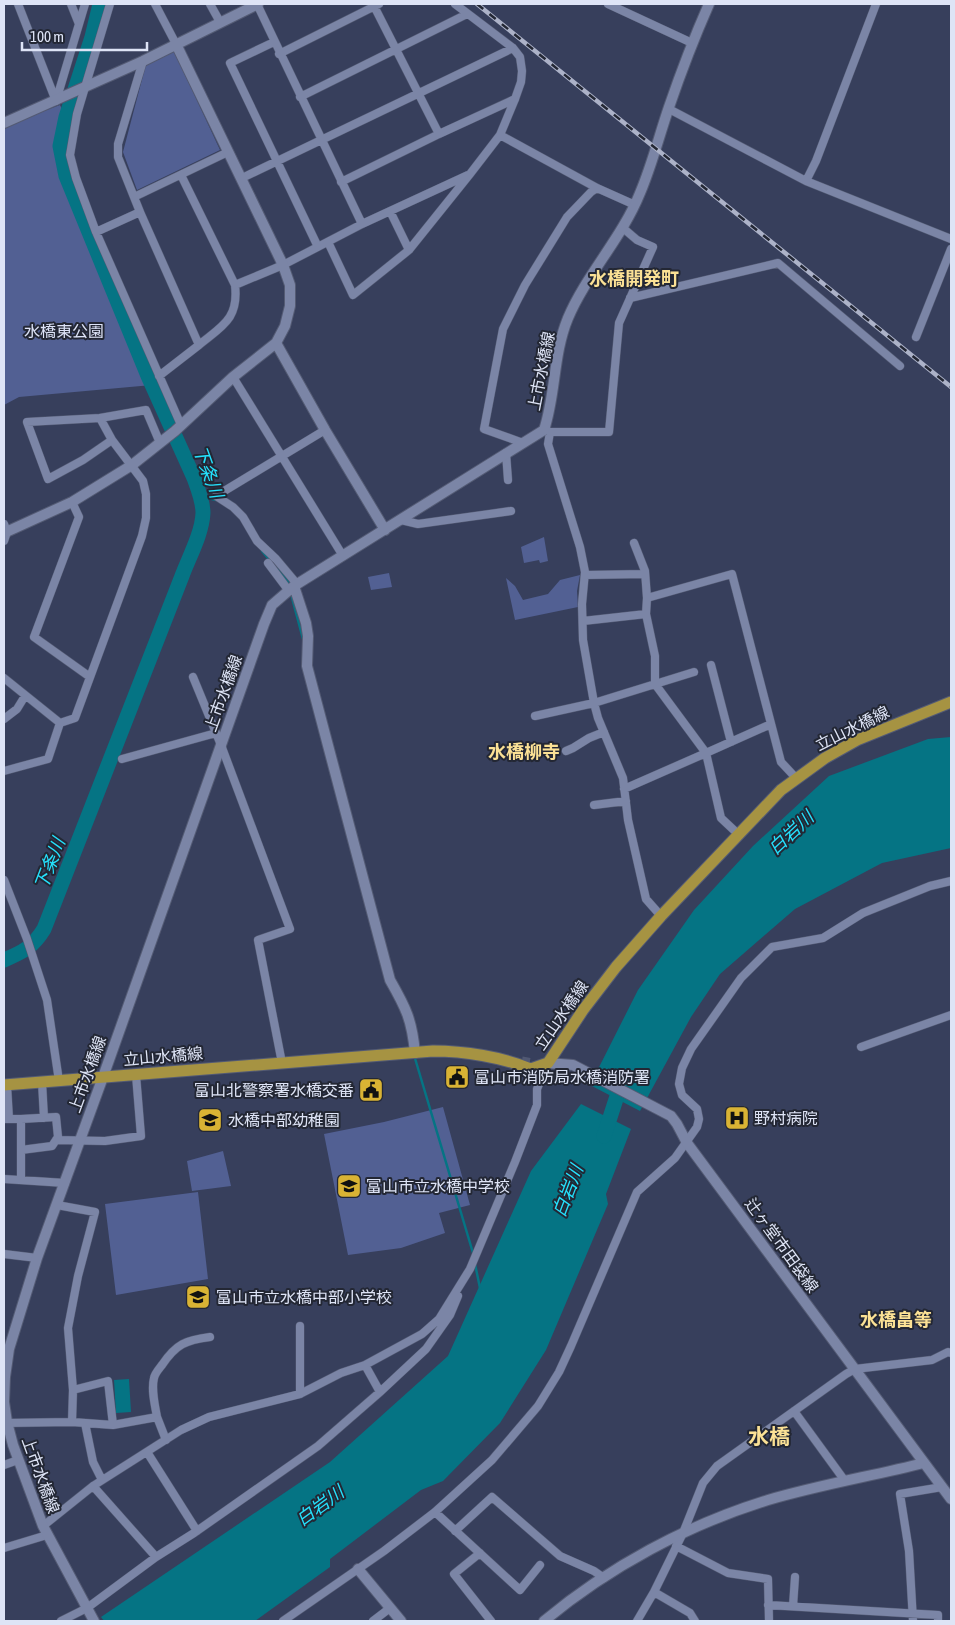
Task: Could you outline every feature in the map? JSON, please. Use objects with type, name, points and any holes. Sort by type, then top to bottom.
[{"type":"main road","points":[[4,123],[143,61],[257,4]]},
{"type":"main road","name":"上市水橋線","points":[[90,1615],[45,1531],[5,1422],[4,1377],[6,1349],[78,1141],[264,624],[272,605],[293,587],[506,453],[547,431],[560,343],[568,318],[580,294],[623,228],[635,204],[658,144],[668,109],[692,43],[709,4]]},
{"type":"main road","points":[[5,532],[72,502],[132,465],[178,428],[234,377],[276,343],[285,326],[290,306],[290,285],[283,264],[176,44]]},
{"type":"main road","points":[[276,343],[385,530]]},
{"type":"main road","points":[[293,587],[307,630],[307,666],[390,980],[405,1007],[413,1029],[415,1052]]},
{"type":"main road","name":"立山水橋線","points":[[6,1085],[415,1052],[451,1051],[520,1064],[531,1069],[548,1063],[583,1010],[616,967],[661,916],[781,790],[825,758],[857,740],[951,702]]},
{"type":"main road","name":"辻ヶ堂市田袋線","points":[[548,1063],[573,1065],[671,1116],[678,1124],[687,1143],[951,1499]]},
{"type":"main road","points":[[544,1621],[632,1560],[683,1533],[735,1511],[769,1500],[924,1463]]},
{"type":"main road","points":[[358,1569],[401,1621]]},
{"type":"street","points":[[18,4],[59,99]]},
{"type":"street","points":[[71,4],[79,24]]},
{"type":"street","points":[[59,99],[85,4]]},
{"type":"street","points":[[110,4],[83,88],[70,156],[96,232],[159,376],[178,428]]},
{"type":"street","points":[[154,4],[176,44]]},
{"type":"street","points":[[210,4],[220,22]]},
{"type":"street","points":[[257,4],[362,224]]},
{"type":"street","points":[[328,242],[353,295],[409,250],[500,135],[521,82],[520,57],[513,48],[455,4]]},
{"type":"street","points":[[608,4],[692,43]]},
{"type":"street","points":[[628,12],[632,4]]},
{"type":"street","points":[[806,181],[816,161],[876,4]]},
{"type":"street","points":[[280,54],[377,5],[396,49],[439,134]]},
{"type":"street","points":[[300,96],[467,14]]},
{"type":"street","points":[[274,42],[230,62],[318,247]]},
{"type":"street","points":[[242,178],[513,48]]},
{"type":"street","points":[[143,61],[118,144],[118,157],[140,212],[199,345]]},
{"type":"street","points":[[342,182],[515,99]]},
{"type":"street","points":[[668,109],[806,181],[951,240]]},
{"type":"street","points":[[500,135],[597,188],[635,204]]},
{"type":"street","points":[[134,197],[228,152]]},
{"type":"street","points":[[235,285],[283,264],[362,224],[470,174]]},
{"type":"street","points":[[159,376],[231,318],[234,306],[235,285],[181,175]]},
{"type":"street","points":[[523,443],[484,429],[503,329],[525,285],[567,217],[597,188]]},
{"type":"street","points":[[96,232],[140,212]]},
{"type":"street","points":[[390,212],[409,250]]},
{"type":"street","points":[[623,228],[637,240],[653,247],[619,323],[609,432],[547,431],[548,444],[580,547],[584,575],[583,640],[594,703],[623,778],[628,820],[646,899],[661,916]]},
{"type":"street","points":[[916,337],[951,249]]},
{"type":"street","points":[[630,298],[778,263],[900,366]]},
{"type":"street","points":[[234,377],[343,556]]},
{"type":"street","points":[[112,440],[83,460],[48,479],[26,422],[100,418],[146,410],[162,441]]},
{"type":"street","points":[[4,771],[48,759],[60,724],[75,718],[139,544],[146,518],[144,481],[112,440],[100,418]]},
{"type":"street","points":[[293,587],[276,559],[257,541],[243,517],[233,507],[216,496],[326,430]]},
{"type":"street","points":[[506,453],[508,480]]},
{"type":"street","points":[[72,502],[79,517],[34,637],[90,677]]},
{"type":"street","points":[[400,520],[418,524],[511,511]]},
{"type":"street","points":[[634,543],[645,574],[646,614],[654,656],[656,684],[706,753],[722,818],[738,834]]},
{"type":"street","points":[[268,563],[293,587]]},
{"type":"street","points":[[584,575],[645,574]]},
{"type":"street","points":[[647,598],[732,574],[781,762],[796,778]]},
{"type":"street","points":[[583,621],[646,614]]},
{"type":"street","points":[[711,665],[731,742]]},
{"type":"street","points":[[535,716],[594,703],[694,672]]},
{"type":"street","points":[[193,677],[221,745],[290,929],[258,940],[282,1063]]},
{"type":"street","points":[[4,678],[60,724]]},
{"type":"street","points":[[4,719],[17,709],[25,696]]},
{"type":"street","points":[[624,789],[771,724]]},
{"type":"street","points":[[566,751],[588,738],[604,732]]},
{"type":"street","points":[[122,758],[216,733]]},
{"type":"street","points":[[594,805],[626,801]]},
{"type":"street","points":[[4,880],[48,1000],[59,1081]]},
{"type":"street","points":[[283,1621],[396,1542],[435,1512],[492,1460],[538,1406],[559,1372],[637,1192],[675,1158],[697,1127],[699,1119],[697,1109],[682,1095],[679,1084],[682,1068],[691,1049],[741,978],[772,947],[822,938],[863,913],[930,886],[951,881]]},
{"type":"street","points":[[862,1046],[951,1015]]},
{"type":"street","points":[[61,1621],[90,1615],[156,1556],[197,1531],[318,1446],[426,1350],[450,1315],[470,1269],[537,1105],[537,1089],[548,1063]]},
{"type":"street","points":[[56,1140],[105,1141],[141,1136],[136,1075]]},
{"type":"street","points":[[42,1082],[44,1118]]},
{"type":"street","points":[[6,1085],[7,1119],[56,1117],[58,1137],[52,1146],[21,1150]]},
{"type":"street","points":[[21,1119],[21,1180]]},
{"type":"street","points":[[4,1179],[65,1183]]},
{"type":"street","points":[[57,1205],[95,1212],[68,1321],[73,1390],[72,1422]]},
{"type":"street","points":[[4,1254],[37,1258]]},
{"type":"street","points":[[4,1548],[45,1531],[93,1486],[181,1430],[209,1417],[300,1394],[341,1373],[364,1365],[422,1334],[439,1319],[470,1269]]},
{"type":"street","points":[[300,1326],[300,1394]]},
{"type":"street","points":[[166,1440],[157,1417],[153,1387],[154,1376],[170,1353],[179,1345],[191,1339],[210,1337]]},
{"type":"street","points":[[637,1621],[654,1592],[683,1533],[704,1483],[716,1466],[855,1369],[932,1360],[948,1352],[951,1353]]},
{"type":"street","points":[[364,1365],[380,1392]]},
{"type":"street","points":[[73,1390],[108,1382],[112,1425]]},
{"type":"street","points":[[794,1411],[845,1481]]},
{"type":"street","points":[[5,1422],[72,1422],[112,1425],[157,1417]]},
{"type":"street","points":[[85,1423],[93,1462],[102,1480]]},
{"type":"street","points":[[147,1452],[197,1531]]},
{"type":"street","points":[[4,1465],[18,1460]]},
{"type":"street","points":[[93,1486],[156,1556]]},
{"type":"street","points":[[913,1617],[909,1551],[900,1494],[942,1487]]},
{"type":"street","points":[[455,1531],[492,1497],[560,1556],[594,1571],[604,1578]]},
{"type":"street","points":[[435,1512],[520,1590],[540,1565]]},
{"type":"street","points":[[676,1546],[728,1573],[768,1579],[769,1621]]},
{"type":"street","points":[[480,1554],[454,1574],[491,1621]]},
{"type":"street","points":[[793,1606],[795,1577]]},
{"type":"street","points":[[654,1592],[690,1613],[695,1621]]},
{"type":"street","points":[[768,1605],[913,1617],[938,1615],[938,1621]]},
{"type":"street","points":[[373,1621],[390,1608]]},
{"type":"green space","points":[[174,51],[220,150],[137,190],[123,152],[146,64]]},
{"type":"green space","name":"水橋東公園","points":[[60,105],[66,117],[60,146],[66,176],[152,385],[19,397],[4,405],[4,126]]},
{"type":"green space","points":[[544,537],[548,561],[540,563],[539,560],[524,563],[521,547]]},
{"type":"green space","points":[[389,573],[392,587],[371,590],[368,577]]},
{"type":"green space","points":[[580,575],[577,591],[578,607],[515,620],[506,578],[515,586],[523,600],[548,594],[560,580]]},
{"type":"green space","points":[[443,1107],[470,1205],[439,1213],[445,1233],[401,1248],[348,1255],[324,1134],[384,1122]]},
{"type":"green space","points":[[223,1151],[231,1186],[192,1191],[187,1161]]},
{"type":"green space","points":[[198,1192],[208,1279],[116,1295],[105,1204]]},
{"type":"water","points":[[951,737],[951,848],[882,863],[795,909],[720,974],[691,1017],[640,1111],[590,1085],[638,990],[694,910],[753,846],[829,776],[928,739]]},
{"type":"water","points":[[581,1104],[631,1129],[606,1194],[608,1204],[546,1350],[500,1423],[443,1481],[421,1490],[330,1559],[330,1567],[255,1621],[104,1621],[101,1617],[330,1462],[448,1356],[531,1171]]},
{"type":"water","points":[[129,1379],[131,1412],[116,1413],[114,1380]]},
{"type":"waterway","name":"下条川","points":[[4,960],[27,948],[44,929],[195,545],[203,513],[194,478],[148,376],[66,176],[60,146],[66,117],[92,37],[100,4]]},
{"type":"waterway","points":[[200,496],[216,500]]},
{"type":"waterway","points":[[262,551],[288,582],[289,586]]},
{"type":"waterway","points":[[291,594],[303,639]]},
{"type":"waterway","points":[[414,1055],[473,1253]]},
{"type":"waterway","name":"白岩川","points":[[604,1136],[618,1093],[625,1081]]},
{"type":"waterway","points":[[475,1264],[480,1288]]},
{"type":"tunnel","points":[[523,1077],[527,1055]]},
{"type":"railway","points":[[477,4],[951,387]]},
{"type":"place","name":"富山市消防局水橋消防署","points":[[457,1077]]},
{"type":"place","name":"富山北警察署水橋交番","points":[[371,1090]]},
{"type":"place","name":"野村病院","points":[[737,1118]]},
{"type":"place","name":"水橋中部幼稚園","points":[[210,1120]]},
{"type":"place","name":"富山市立水橋中学校","points":[[349,1186]]},
{"type":"place","name":"富山市立水橋中部小学校","points":[[198,1297]]},
{"type":"district","name":"水橋開発町","points":[[634,279]]},
{"type":"district","name":"水橋柳寺","points":[[524,752]]},
{"type":"district","name":"水橋畠等","points":[[896,1320]]},
{"type":"district","name":"水橋","points":[[769,1437]]}]
